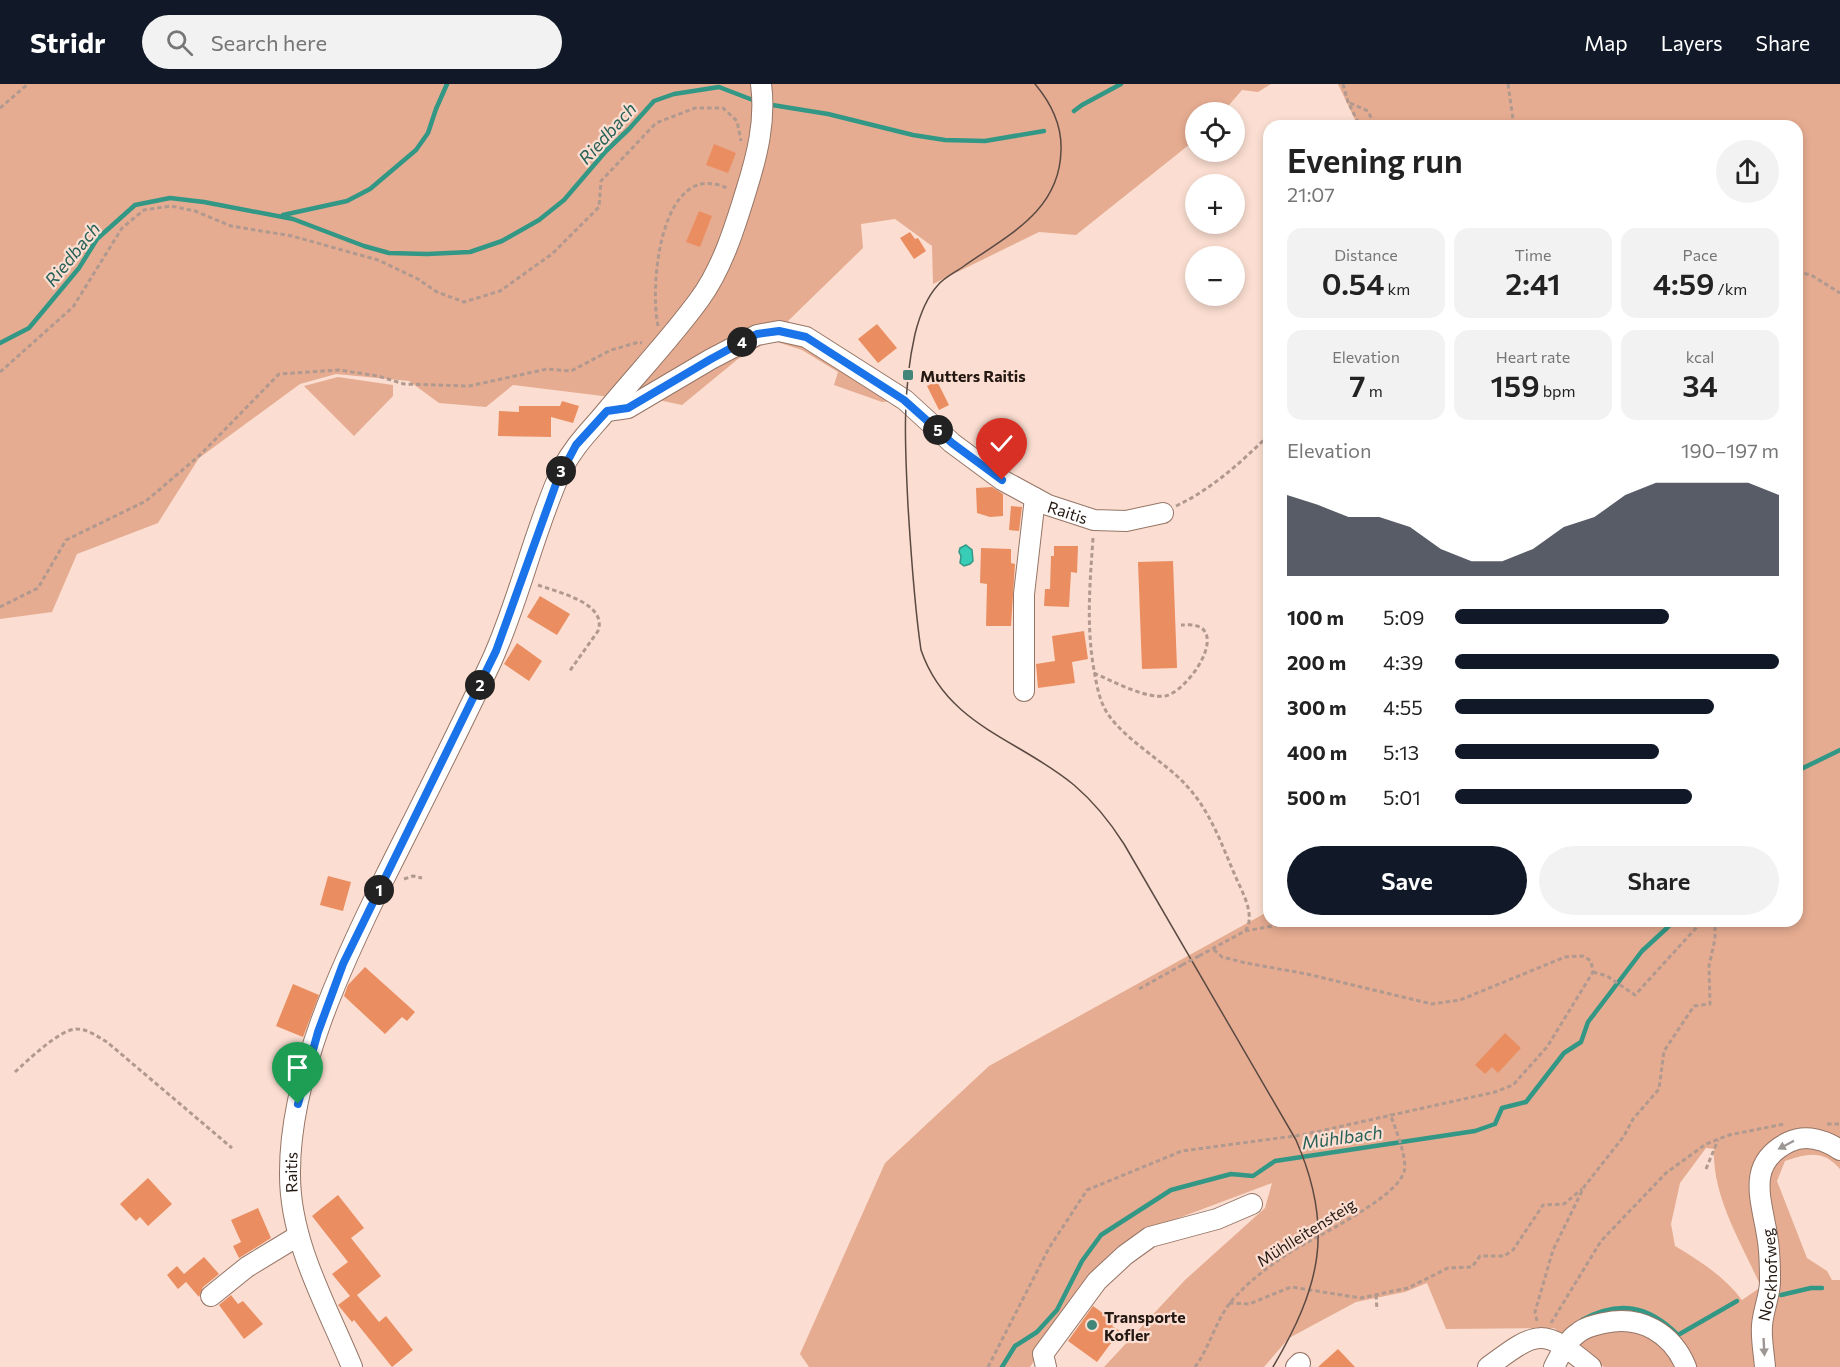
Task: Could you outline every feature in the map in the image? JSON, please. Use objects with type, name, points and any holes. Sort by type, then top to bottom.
[{"type":"street","points":[[607,411],[700,299],[719,264],[759,148],[762,96]]},
{"type":"street","name":"Raitis","points":[[352,1367],[298,1236],[290,1191],[290,1159],[298,1104],[318,1032],[343,964],[496,651],[562,469],[576,445],[607,411],[628,408],[757,334],[779,331],[806,337],[904,400],[952,443],[1002,480],[1048,505],[1094,520],[1126,521],[1163,513]]},
{"type":"street","points":[[1024,691],[1024,594],[1035,498]]},
{"type":"street","name":"Nockhofweg","points":[[1765,1367],[1762,1326],[1770,1283],[1770,1252],[1759,1192],[1763,1167],[1778,1148],[1799,1139],[1824,1141],[1840,1150]]},
{"type":"street","points":[[1046,1367],[1043,1354],[1097,1281],[1125,1255],[1150,1236],[1217,1219],[1252,1204]]},
{"type":"street","points":[[211,1296],[247,1267],[298,1236]]},
{"type":"street","points":[[1554,1367],[1565,1346],[1578,1333],[1597,1324],[1618,1321],[1635,1322],[1654,1329],[1669,1339],[1680,1353],[1686,1367]]},
{"type":"street","points":[[1488,1367],[1522,1343],[1543,1337],[1565,1346],[1591,1367]]},
{"type":"path","points":[[0,108],[28,84]]},
{"type":"path","points":[[1343,84],[1348,102],[1357,120]]},
{"type":"path","points":[[1508,84],[1513,120]]},
{"type":"path","points":[[1348,102],[1368,111],[1373,120]]},
{"type":"path","points":[[0,372],[73,307],[122,228],[144,210],[171,206],[195,211],[231,226],[292,236],[368,258],[418,279],[437,292],[464,302],[500,291],[552,254],[599,207],[601,181],[656,123],[695,108],[723,108],[737,121],[741,142]]},
{"type":"path","points":[[0,607],[38,588],[66,540],[146,501],[200,455],[279,374],[339,370],[378,376],[404,384],[469,386],[547,369],[571,371],[611,350],[639,342],[661,346],[656,319],[655,285],[662,237],[672,210],[687,192],[705,182],[721,185],[744,197]]},
{"type":"path","points":[[1803,273],[1811,275],[1840,293]]},
{"type":"path","points":[[1163,513],[1199,495],[1239,465],[1263,441]]},
{"type":"path","points":[[1094,520],[1088,619],[1095,673],[1103,705],[1124,731],[1186,785],[1209,814],[1248,909],[1250,923],[1245,931]]},
{"type":"path","points":[[522,580],[583,602],[599,618],[598,631],[569,672]]},
{"type":"path","points":[[1095,673],[1152,695],[1165,696],[1174,692],[1193,675],[1200,663],[1205,645],[1205,633],[1202,628],[1194,625],[1181,626]]},
{"type":"path","points":[[1139,989],[1245,931],[1267,927]]},
{"type":"path","points":[[1593,972],[1607,976],[1635,995],[1696,927]]},
{"type":"path","points":[[1229,1303],[1249,1304],[1291,1287],[1361,1298],[1408,1288],[1448,1268],[1472,1267],[1480,1256],[1504,1256],[1512,1250],[1544,1205],[1564,1204],[1584,1187],[1624,1136],[1633,1119],[1659,1089],[1664,1051],[1694,1006],[1710,1004],[1709,966],[1715,939],[1715,927]]},
{"type":"path","points":[[988,1367],[1049,1248],[1087,1190],[1182,1151],[1302,1135],[1495,1092],[1513,1085],[1547,1047],[1593,972],[1592,961],[1583,956],[1565,957],[1460,1000],[1432,1004],[1307,974],[1222,957],[1213,949]]},
{"type":"path","points":[[15,1072],[65,1033],[76,1028],[90,1032],[107,1042],[232,1148]]},
{"type":"path","name":"Mühlleitensteig","points":[[1195,1367],[1229,1303],[1239,1292],[1287,1255],[1358,1214],[1382,1196],[1404,1172],[1404,1161],[1397,1132],[1390,1114]]},
{"type":"path","points":[[1543,1337],[1601,1241],[1666,1173],[1706,1144],[1718,1139],[1775,1125],[1794,1124]]},
{"type":"path","points":[[1821,1124],[1840,1124]]},
{"type":"path","points":[[1706,1169],[1718,1139]]},
{"type":"path","points":[[1543,1337],[1534,1312],[1553,1250],[1584,1187]]},
{"type":"path","points":[[1376,1295],[1377,1310]]},
{"type":"shaded area","points":[[0,84],[1271,84],[1258,92],[1242,90],[1232,102],[1185,102],[1185,148],[1076,235],[1039,232],[933,284],[932,246],[895,219],[861,224],[863,248],[788,321],[896,401],[882,402],[834,385],[838,372],[802,350],[771,340],[738,359],[682,405],[663,401],[646,390],[627,399],[513,385],[486,407],[439,403],[409,381],[336,374],[300,384],[199,458],[158,523],[77,554],[52,612],[0,619]]},
{"type":"shaded area","points":[[1338,84],[1840,84],[1840,1169],[1821,1156],[1801,1156],[1785,1161],[1777,1181],[1807,1258],[1827,1271],[1832,1280],[1840,1280],[1840,1367],[1604,1367],[1554,1328],[1446,1329],[1427,1283],[1405,1292],[1356,1302],[1289,1338],[1264,1367],[1104,1367],[1185,1280],[1265,1208],[1272,1183],[1144,1231],[1070,1307],[1030,1367],[809,1367],[800,1354],[885,1163],[989,1066],[1263,914],[1263,927],[1803,927],[1803,120],[1355,120]],"holes":[[[1706,1148],[1714,1149],[1715,1167],[1723,1202],[1761,1287],[1742,1300],[1720,1277],[1675,1246],[1671,1224],[1680,1183]]]},
{"type":"shaded area","points":[[338,377],[393,385],[393,396],[354,436],[304,386]]},
{"type":"water","points":[[966,545],[972,550],[973,561],[964,566],[960,563],[959,552],[960,548]]},
{"type":"building","points":[[714,144],[736,153],[728,173],[706,165]]},
{"type":"building","points":[[699,211],[712,216],[700,247],[686,242]]},
{"type":"building","points":[[910,232],[915,239],[918,238],[926,251],[914,259],[900,238]]},
{"type":"building","points":[[877,324],[897,348],[878,363],[858,339]]},
{"type":"building","points":[[937,381],[949,405],[939,410],[927,386]]},
{"type":"building","points":[[562,401],[579,406],[573,423],[551,417],[551,437],[498,436],[499,411],[519,412],[519,406],[560,406]]},
{"type":"building","points":[[992,487],[1003,494],[1003,516],[990,517],[977,513],[976,488]]},
{"type":"building","points":[[1011,506],[1022,507],[1019,531],[1009,530]]},
{"type":"building","points":[[1054,546],[1078,546],[1077,573],[1071,572],[1069,607],[1044,606],[1045,589],[1050,589],[1051,556],[1054,556]]},
{"type":"building","points":[[981,548],[1011,549],[1011,563],[1015,564],[1011,626],[986,626],[987,584],[980,583]]},
{"type":"building","points":[[1173,561],[1177,668],[1142,669],[1138,562]]},
{"type":"building","points":[[540,596],[570,614],[557,635],[527,617]]},
{"type":"building","points":[[1084,631],[1088,659],[1072,662],[1075,683],[1038,688],[1036,664],[1055,661],[1052,636]]},
{"type":"building","points":[[517,643],[542,661],[529,681],[504,664]]},
{"type":"building","points":[[328,876],[351,882],[343,911],[320,905]]},
{"type":"building","points":[[365,967],[415,1012],[407,1021],[402,1017],[385,1034],[344,996],[348,985]]},
{"type":"building","points":[[293,984],[319,995],[303,1037],[276,1026]]},
{"type":"building","points":[[1505,1033],[1521,1048],[1498,1073],[1492,1067],[1485,1074],[1475,1065]]},
{"type":"building","points":[[148,1178],[172,1204],[148,1226],[140,1217],[136,1221],[120,1204]]},
{"type":"building","points":[[338,1195],[364,1228],[351,1238],[381,1276],[357,1295],[379,1322],[386,1316],[413,1350],[392,1367],[354,1320],[352,1322],[338,1305],[350,1296],[332,1274],[348,1262],[312,1216]]},
{"type":"building","points":[[258,1208],[271,1238],[239,1258],[233,1246],[241,1242],[231,1220]]},
{"type":"building","points":[[204,1257],[219,1274],[203,1287],[199,1297],[186,1282],[178,1289],[167,1275],[177,1266],[184,1274]]},
{"type":"building","points":[[231,1295],[238,1304],[243,1301],[263,1324],[244,1339],[219,1305]]},
{"type":"building","points":[[1093,1306],[1115,1322],[1112,1326],[1120,1331],[1097,1362],[1068,1341]]},
{"type":"building","points":[[1338,1349],[1355,1367],[1318,1367]]},
{"type":"waterway","name":"Riedbach","points":[[283,215],[347,201],[370,189],[416,150],[428,133],[447,84]]},
{"type":"waterway","name":"Riedbach","points":[[1074,111],[1121,84]]},
{"type":"waterway","name":"Riedbach","points":[[0,343],[29,328],[79,268],[97,239],[135,205],[170,198],[204,202],[293,219],[389,253],[470,252],[502,241],[539,220],[564,200],[606,151],[654,101],[674,94],[719,87],[758,102]]},
{"type":"waterway","name":"Riedbach","points":[[766,104],[828,114],[913,135],[945,140],[985,141],[1044,131]]},
{"type":"waterway","name":"Mühlbach","points":[[1803,768],[1840,750]]},
{"type":"waterway","name":"Mühlbach","points":[[1002,1367],[1015,1346],[1037,1332],[1057,1310],[1082,1261],[1101,1235],[1171,1190],[1231,1174],[1253,1176],[1275,1161],[1475,1131],[1495,1124],[1502,1108],[1526,1102],[1564,1053],[1581,1042],[1588,1022],[1642,951],[1668,927]]},
{"type":"waterway","points":[[1781,1295],[1811,1288],[1822,1288]]},
{"type":"waterway","points":[[1582,1320],[1608,1310],[1633,1309],[1656,1317],[1678,1335],[1737,1301]]},
{"type":"tram line","points":[[1035,84],[1051,107],[1060,132],[1061,150],[1052,190],[1029,219],[1014,232],[938,285],[930,295],[915,334],[906,398],[905,441],[916,614],[921,650],[933,676],[948,697],[966,714],[1053,769],[1088,798],[1107,820],[1124,844],[1296,1140],[1308,1172],[1315,1202],[1318,1230],[1317,1257],[1302,1310],[1273,1367]]},
{"type":"place","name":"Mutters Raitis","points":[[908,375]]},
{"type":"place","name":"Transporte Kofler","points":[[1092,1325]]},
{"type":"route","points":[[298,1104],[318,1032],[343,964],[496,651],[562,469],[576,445],[607,411],[628,408],[757,334],[779,331],[806,337],[904,400],[952,443],[1002,480]]}]
